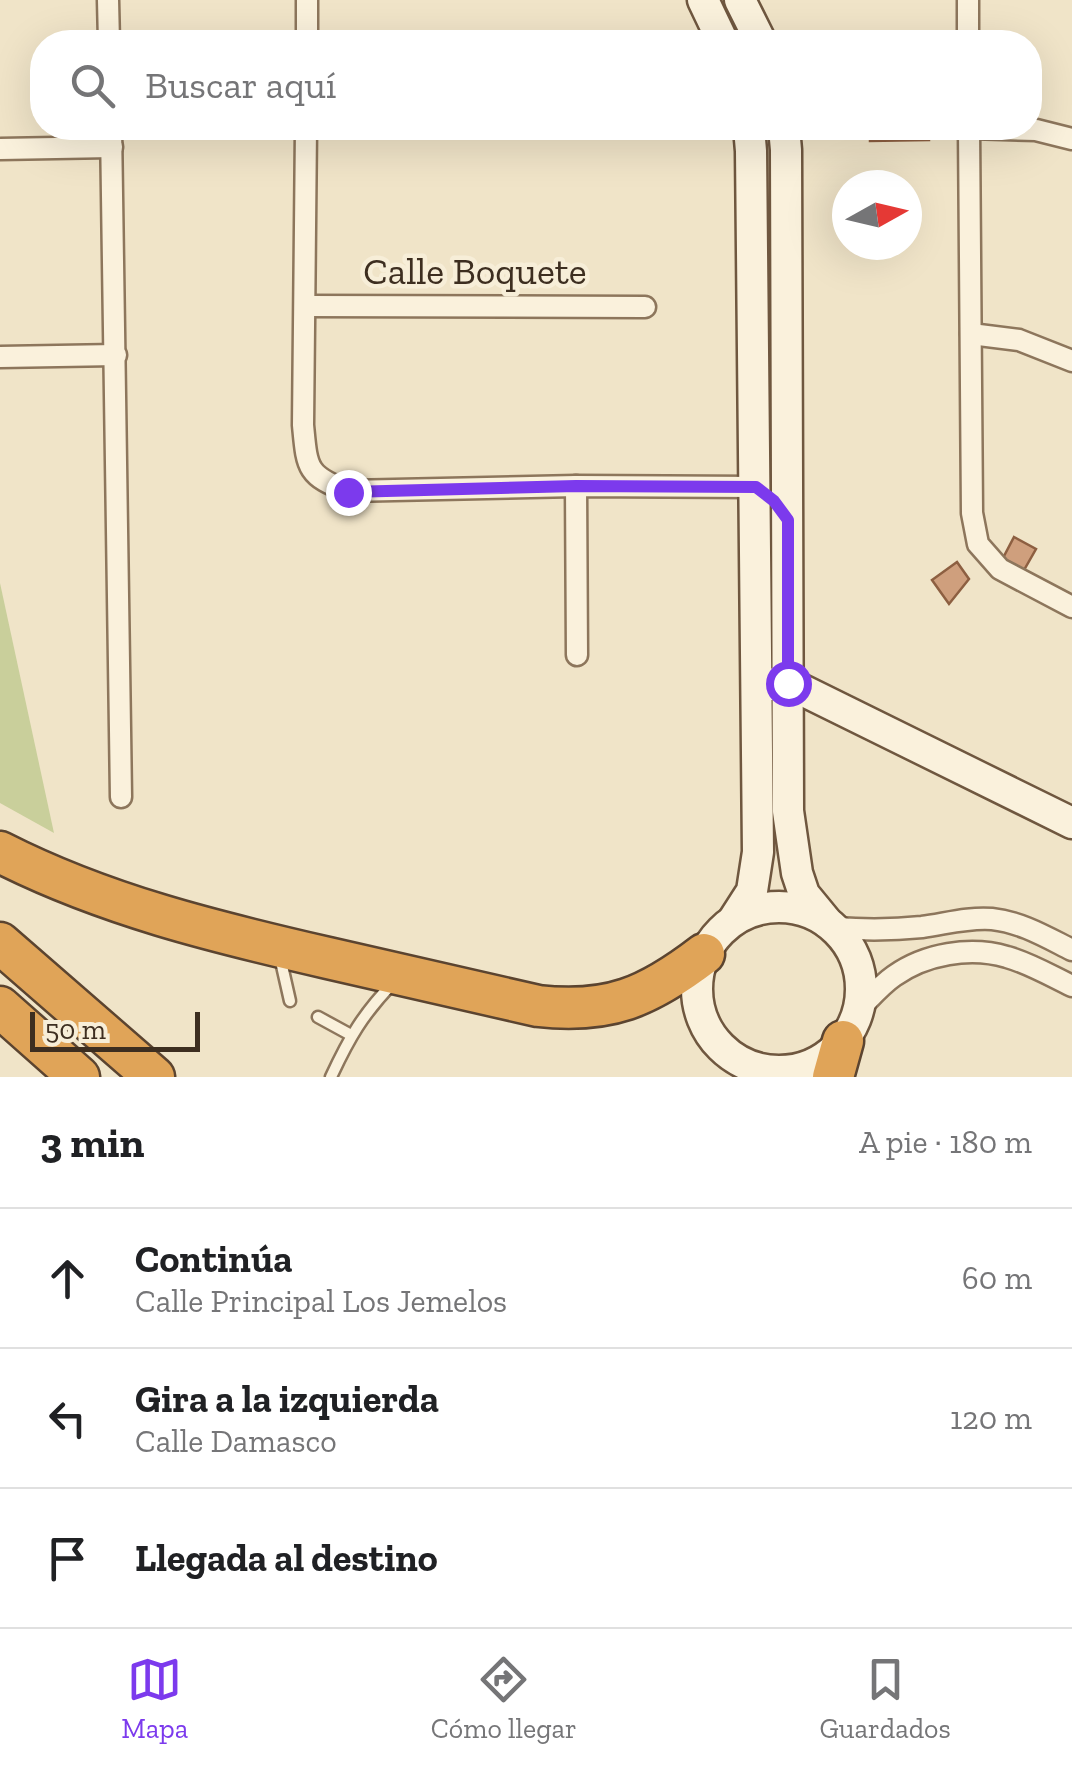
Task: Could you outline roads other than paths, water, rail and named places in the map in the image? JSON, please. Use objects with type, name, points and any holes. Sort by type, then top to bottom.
[{"type":"highway","points":[[0,852],[63,882],[181,922],[538,1006],[568,1009],[610,1005],[649,992],[704,954]]},
{"type":"highway","points":[[0,943],[154,1077]]},
{"type":"highway","points":[[0,1007],[80,1077]]},
{"type":"main road","points":[[703,0],[717,30]]},
{"type":"main road","points":[[740,0],[754,30]]},
{"type":"main road","points":[[734,920],[752,891],[758,852],[750,140]]},
{"type":"main road","points":[[720,1048],[759,1070],[803,1068],[834,1053],[862,992],[855,957],[847,942],[804,894],[792,852],[788,812],[785,140]]},
{"type":"main road","points":[[756,487],[787,450]]},
{"type":"main road","points":[[756,487],[774,501],[788,520]]},
{"type":"main road","points":[[756,612],[767,624],[781,622],[788,616]]},
{"type":"main road","points":[[758,750],[768,694],[772,686],[788,683],[1072,823]]},
{"type":"main road","points":[[738,1077],[708,1032],[698,1004],[698,974],[704,954],[716,935],[756,909],[781,906],[806,910],[832,925]]},
{"type":"street","points":[[108,0],[109,30]]},
{"type":"street","points":[[307,30],[308,0]]},
{"type":"street","points":[[968,0],[968,30]]},
{"type":"street","points":[[1042,132],[1072,139]]},
{"type":"street","points":[[0,149],[84,140]]},
{"type":"street","points":[[112,140],[122,797]]},
{"type":"street","points":[[306,140],[303,424],[306,458],[321,482],[348,492],[576,486],[756,487]]},
{"type":"street","points":[[969,140],[972,513],[978,544],[1000,569],[1072,607]]},
{"type":"street","name":"Calle Boquete","points":[[305,306],[645,306]]},
{"type":"street","points":[[970,334],[1018,340],[1072,361]]},
{"type":"street","points":[[0,357],[116,356]]},
{"type":"street","points":[[576,486],[577,655]]},
{"type":"street","points":[[832,925],[877,930],[992,919],[1034,930],[1072,950]]},
{"type":"street","points":[[834,1053],[890,978],[928,959],[968,952],[993,953],[1072,986]]},
{"type":"lane","points":[[277,946],[290,1000]]},
{"type":"lane","points":[[331,1077],[351,1034],[401,974]]},
{"type":"lane","points":[[318,1016],[351,1034]]}]
